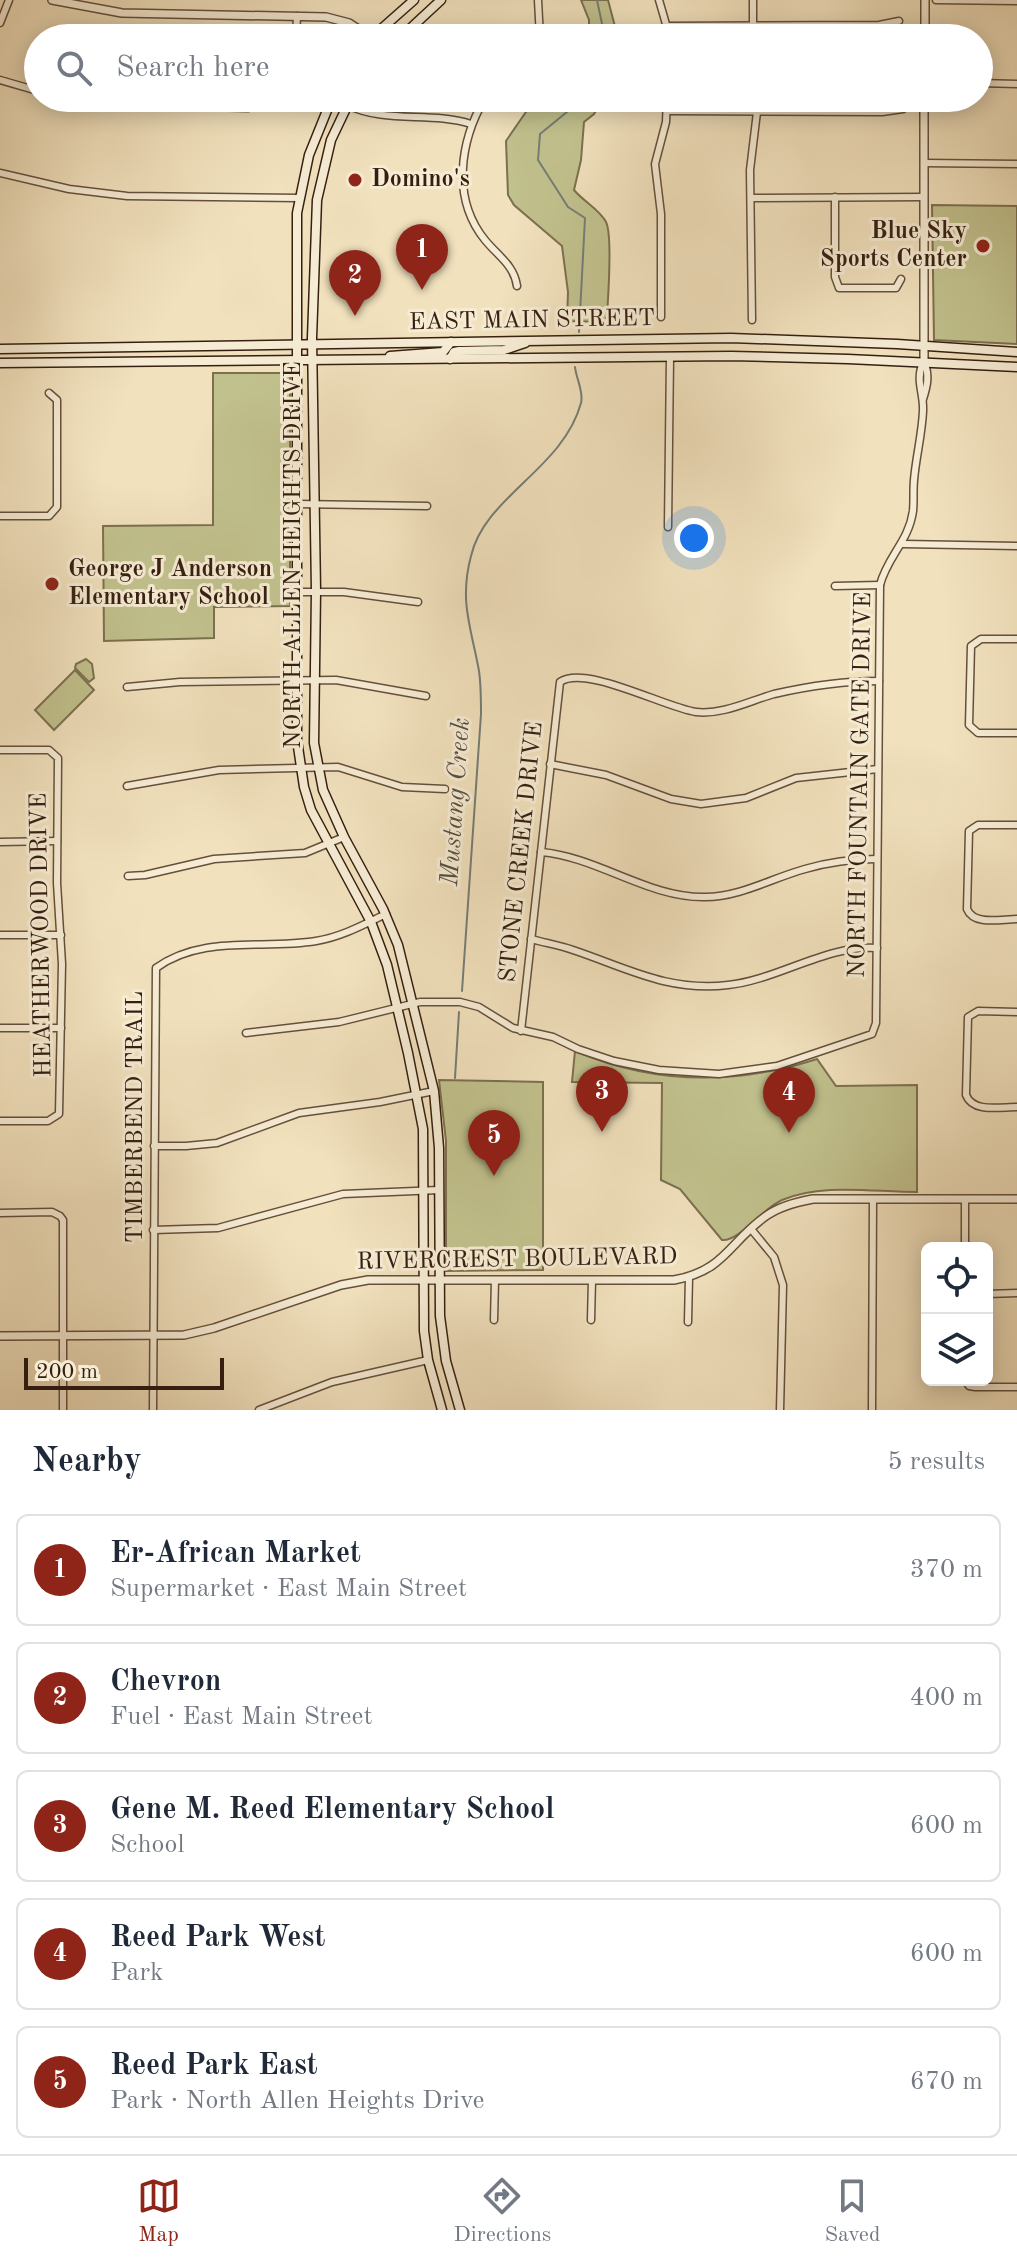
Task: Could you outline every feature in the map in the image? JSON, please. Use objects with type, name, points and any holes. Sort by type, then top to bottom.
[{"type":"main road","points":[[387,24],[414,0]]},
{"type":"main road","points":[[415,24],[441,0]]},
{"type":"main road","name":"NORTH ALLEN HEIGHTS DRIVE","points":[[326,112],[309,155],[299,198],[296,245],[297,740],[300,768],[311,810],[371,922],[398,1008],[423,1129],[424,1331],[428,1360],[442,1410]]},
{"type":"main road","name":"NORTH ALLEN HEIGHTS DRIVE","points":[[344,112],[331,140],[317,200],[312,346],[316,591],[313,680],[317,767],[323,790],[344,837],[386,914],[398,945],[434,1091],[439,1148],[442,1339],[460,1410]]},
{"type":"main road","points":[[299,198],[317,200]]},
{"type":"main road","name":"EAST MAIN STREET","points":[[0,349],[731,338],[1017,352]]},
{"type":"main road","points":[[450,359],[454,352],[504,350],[530,341]]},
{"type":"main road","points":[[382,360],[400,354],[443,352],[451,342]]},
{"type":"main road","points":[[130,348],[130,362]]},
{"type":"main road","points":[[0,361],[34,357],[36,349]]},
{"type":"main road","name":"EAST MAIN STREET","points":[[0,361],[670,357],[820,358],[1017,367]]},
{"type":"street","points":[[0,23],[9,0]]},
{"type":"street","points":[[52,0],[122,13],[297,16],[338,19],[347,24]]},
{"type":"street","points":[[538,0],[539,24]]},
{"type":"street","points":[[659,0],[667,24]]},
{"type":"street","points":[[753,0],[753,24]]},
{"type":"street","points":[[925,0],[925,24]]},
{"type":"street","points":[[936,0],[1017,1]]},
{"type":"street","points":[[297,16],[297,24]]},
{"type":"street","points":[[884,24],[899,21]]},
{"type":"street","points":[[0,80],[24,87]]},
{"type":"street","points":[[993,83],[1017,84]]},
{"type":"street","points":[[367,112],[372,115],[445,117],[471,124]]},
{"type":"street","points":[[477,112],[463,155],[463,181],[468,207],[479,232],[512,268],[517,286]]},
{"type":"street","points":[[661,317],[661,214],[655,164],[668,112]]},
{"type":"street","points":[[752,320],[750,170],[757,112],[882,112]]},
{"type":"street","points":[[924,112],[924,362]]},
{"type":"street","points":[[924,163],[1017,164]]},
{"type":"street","points":[[0,173],[69,189],[127,196],[299,198]]},
{"type":"street","points":[[835,197],[835,277],[839,288],[894,288],[901,279]]},
{"type":"street","points":[[751,198],[924,197]]},
{"type":"street","points":[[668,527],[670,357]]},
{"type":"street","name":"NORTH FOUNTAIN GATE DRIVE","points":[[521,1031],[553,1037],[614,1061],[689,1074],[719,1074],[777,1066],[872,1034],[876,1027],[880,585],[887,565],[903,544],[913,512],[923,399],[927,387],[924,362]]},
{"type":"street","points":[[0,516],[45,516],[52,514],[57,503],[57,400],[49,393]]},
{"type":"street","points":[[297,504],[427,506]]},
{"type":"street","points":[[903,544],[1017,546]]},
{"type":"street","points":[[835,586],[880,585]]},
{"type":"street","points":[[296,592],[363,594],[418,602]]},
{"type":"street","points":[[1017,639],[981,639],[971,646],[969,725],[978,733],[1017,733]]},
{"type":"street","name":"STONE CREEK DRIVE","points":[[521,1031],[558,685],[563,679],[570,677],[627,688],[683,709],[707,712],[820,685],[879,681]]},
{"type":"street","points":[[127,687],[180,682],[346,680],[426,696]]},
{"type":"street","name":"HEATHERWOOD DRIVE","points":[[0,750],[53,752],[58,761],[61,935],[61,1109],[56,1117],[48,1121],[0,1121]]},
{"type":"street","points":[[550,764],[606,775],[671,799],[701,804],[746,798],[796,778],[878,769]]},
{"type":"street","points":[[127,786],[194,773],[338,767],[402,787],[445,789]]},
{"type":"street","points":[[1017,825],[978,825],[969,831],[967,909],[976,920],[1017,919]]},
{"type":"street","points":[[128,876],[214,859],[305,853],[344,837]]},
{"type":"street","points":[[0,842],[57,841]]},
{"type":"street","points":[[541,852],[589,863],[663,891],[706,897],[735,893],[804,869],[841,861],[877,859]]},
{"type":"street","name":"TIMBERBEND TRAIL","points":[[153,1410],[156,968],[205,949],[234,944],[315,942],[344,934],[386,914]]},
{"type":"street","points":[[0,935],[61,935]]},
{"type":"street","points":[[531,939],[572,950],[644,978],[689,986],[756,981],[839,952],[877,948]]},
{"type":"street","points":[[246,1033],[339,1022],[413,1004],[443,1001],[479,1007],[500,1022],[521,1031]]},
{"type":"street","points":[[1017,1012],[974,1012],[966,1020],[966,1095],[970,1103],[978,1107],[1017,1107]]},
{"type":"street","points":[[0,1028],[61,1028]]},
{"type":"street","points":[[154,1146],[217,1143],[299,1113],[434,1091]]},
{"type":"street","points":[[153,1230],[204,1230],[230,1226],[343,1194],[439,1190]]},
{"type":"street","name":"RIVERCREST BOULEVARD","points":[[0,1336],[184,1335],[355,1281],[674,1280],[689,1277],[720,1261],[768,1215],[795,1202],[813,1199],[1017,1199]]},
{"type":"street","points":[[872,1410],[873,1199]]},
{"type":"street","points":[[965,1199],[965,1242]]},
{"type":"street","points":[[0,1213],[52,1212],[60,1216],[63,1223],[63,1410]]},
{"type":"street","points":[[751,1229],[774,1257],[783,1285],[780,1410]]},
{"type":"street","points":[[688,1322],[689,1277]]},
{"type":"street","points":[[494,1320],[495,1280]]},
{"type":"street","points":[[591,1320],[592,1280]]},
{"type":"street","points":[[993,1294],[1017,1293]]},
{"type":"street","points":[[259,1410],[332,1382],[428,1360]]},
{"type":"street","points":[[973,1386],[1017,1387]]},
{"type":"green space","points":[[581,0],[608,0],[614,24],[589,24]]},
{"type":"green space","points":[[526,112],[595,112],[584,122],[581,160],[574,190],[600,213],[608,229],[609,282],[604,322],[567,321],[568,292],[562,246],[514,205],[508,195],[506,141]]},
{"type":"green space","points":[[932,205],[1017,206],[1017,344],[934,340]]},
{"type":"green space","points":[[213,373],[290,373],[290,606],[214,607],[214,638],[104,641],[103,526],[213,525]]},
{"type":"green space","points":[[86,659],[92,664],[94,678],[89,682],[75,668],[76,664]]},
{"type":"green space","points":[[75,670],[94,690],[54,730],[35,710]]},
{"type":"green space","points":[[575,1051],[635,1070],[696,1078],[756,1074],[817,1059],[836,1086],[917,1085],[917,1192],[831,1190],[797,1195],[775,1204],[736,1236],[722,1240],[680,1189],[661,1180],[662,1083],[572,1082]]},
{"type":"green space","points":[[439,1080],[543,1082],[543,1270],[446,1271],[446,1141]]},
{"type":"waterway","name":"Mustang Creek","points":[[597,0],[602,24]]},
{"type":"waterway","name":"Mustang Creek","points":[[567,112],[540,134],[538,160],[568,207],[585,218],[579,332]]},
{"type":"waterway","name":"Mustang Creek","points":[[462,991],[481,714],[479,671],[466,601],[468,572],[479,535],[492,516],[542,465],[572,426],[582,399],[575,367]]},
{"type":"waterway","name":"Mustang Creek","points":[[455,1078],[459,1012]]},
{"type":"place","name":"Domino's","points":[[355,180]]},
{"type":"place","name":"Blue Sky Sports Center","points":[[983,246]]},
{"type":"place","name":"Er-African Market","points":[[422,290]]},
{"type":"place","name":"Chevron","points":[[355,316]]},
{"type":"place","name":"George J Anderson Elementary School","points":[[52,584]]},
{"type":"place","name":"Gene M. Reed Elementary School","points":[[602,1132]]},
{"type":"place","name":"Reed Park West","points":[[789,1133]]},
{"type":"place","name":"Reed Park East","points":[[494,1176]]}]
